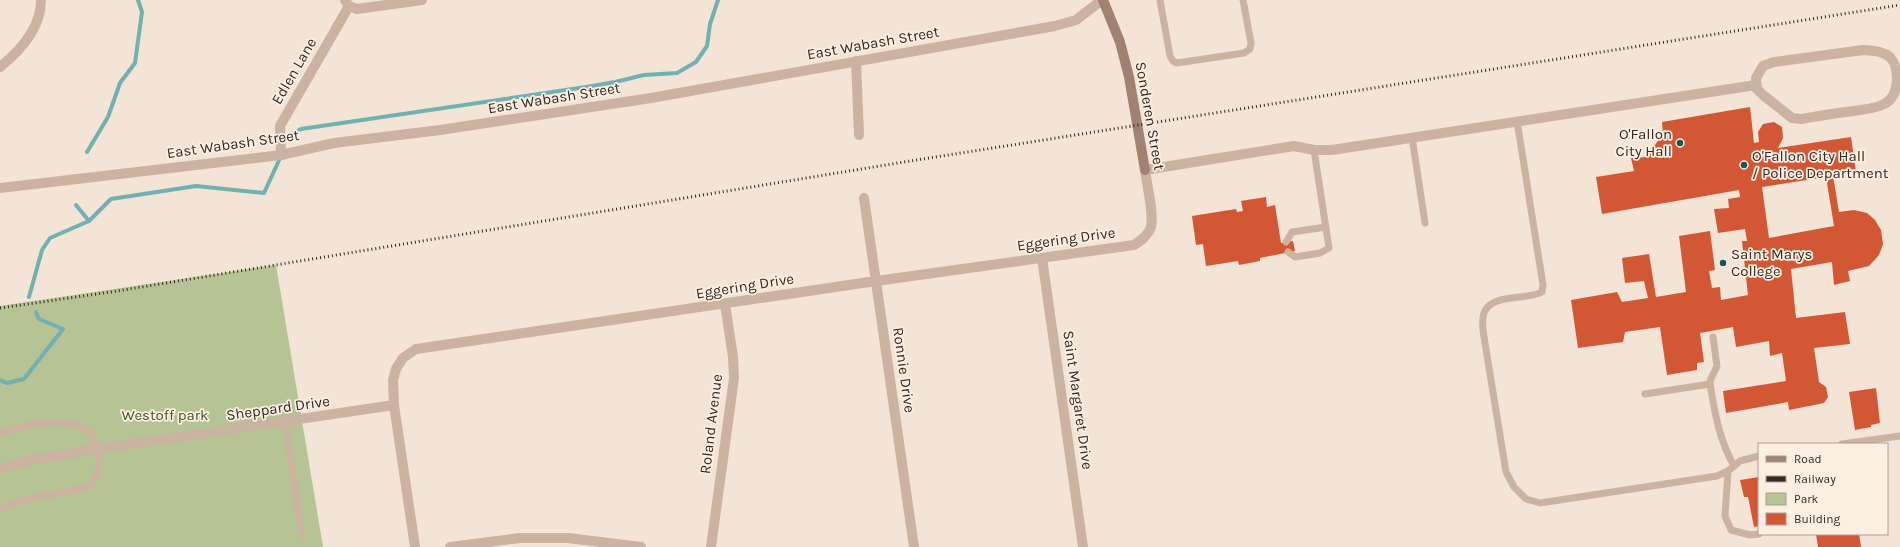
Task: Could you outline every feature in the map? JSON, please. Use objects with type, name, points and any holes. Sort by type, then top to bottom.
[{"type":"street","points":[[0,68],[17,53],[33,29],[41,9],[41,0]]},
{"type":"street","points":[[347,3],[357,9],[422,0]]},
{"type":"street","name":"East Wabash Street","points":[[0,188],[281,155],[334,143],[440,130],[651,98],[1055,26],[1076,20],[1102,0]]},
{"type":"street","name":"Sonderen Street","points":[[1102,0],[1120,42],[1129,77],[1145,170],[1152,219],[1150,228],[1143,239]]},
{"type":"street","name":"Edlen Lane","points":[[281,155],[280,126],[347,3]]},
{"type":"street","points":[[1863,50],[1878,51],[1897,61],[1899,82],[1893,98],[1885,104],[1866,109],[1801,119],[1792,118],[1763,96],[1756,85],[1759,71],[1763,66],[1774,62],[1863,50]]},
{"type":"street","points":[[856,61],[859,135]]},
{"type":"street","points":[[1145,170],[1294,146],[1314,150],[1332,150],[1756,85]]},
{"type":"street","name":"Ronnie Drive","points":[[864,198],[914,547]]},
{"type":"street","name":"Eggering Drive","points":[[415,547],[394,405],[393,380],[396,369],[402,358],[416,349],[876,281],[1134,246],[1143,239]]},
{"type":"street","name":"Saint Margaret Drive","points":[[1042,258],[1083,547]]},
{"type":"street","name":"Roland Avenue","points":[[711,547],[734,378],[733,357],[725,304]]},
{"type":"street","name":"Sheppard Drive","points":[[0,469],[31,460],[98,449],[394,405]]},
{"type":"street","points":[[450,547],[520,538],[568,538],[641,547]]},
{"type":"lane","points":[[1160,0],[1170,56],[1173,61],[1177,63],[1244,53],[1250,49],[1251,43],[1243,0]]},
{"type":"lane","points":[[1517,121],[1543,284],[1542,292],[1535,296],[1499,300],[1488,306],[1482,316],[1484,337],[1506,472],[1514,487],[1526,499],[1540,503],[1717,476],[1728,471],[1740,461],[1758,456]]},
{"type":"lane","points":[[1412,137],[1425,223]]},
{"type":"lane","points":[[1288,252],[1295,257],[1320,253],[1329,248],[1314,150]]},
{"type":"lane","points":[[1286,242],[1292,232],[1326,227]]},
{"type":"lane","points":[[1713,336],[1717,366],[1710,384],[1719,433],[1724,448],[1734,466]]},
{"type":"lane","points":[[1645,394],[1710,384]]},
{"type":"lane","points":[[0,433],[51,422],[68,422],[79,426],[93,438],[98,449],[96,476],[93,484],[88,487],[16,502],[0,510]]},
{"type":"lane","points":[[285,422],[302,535]]},
{"type":"lane","points":[[1849,443],[1900,436]]},
{"type":"lane","points":[[1728,471],[1725,516],[1731,530],[1750,535],[1758,534]]},
{"type":"green space","name":"Westoff park","points":[[276,265],[323,547],[0,547],[0,306]]},
{"type":"building","points":[[1750,107],[1754,143],[1759,142],[1758,132],[1763,124],[1774,122],[1782,127],[1783,138],[1778,148],[1851,137],[1856,172],[1833,176],[1839,212],[1854,210],[1867,213],[1875,220],[1881,230],[1883,244],[1879,255],[1869,266],[1848,271],[1850,281],[1834,285],[1832,262],[1791,269],[1796,318],[1845,312],[1850,344],[1814,348],[1819,382],[1826,387],[1828,397],[1824,403],[1789,410],[1788,402],[1726,413],[1723,391],[1786,381],[1782,353],[1770,356],[1769,341],[1736,347],[1733,327],[1700,333],[1704,362],[1697,363],[1697,370],[1667,375],[1660,327],[1625,332],[1623,342],[1578,348],[1571,300],[1617,292],[1622,302],[1648,298],[1644,281],[1625,283],[1622,258],[1649,254],[1656,297],[1686,292],[1679,236],[1710,231],[1715,270],[1709,271],[1712,288],[1720,287],[1721,300],[1748,295],[1742,241],[1747,241],[1745,229],[1718,233],[1714,209],[1729,208],[1728,199],[1740,197],[1739,190],[1602,214],[1596,177],[1634,171],[1631,158],[1646,157],[1663,134],[1662,122]],"holes":[[[1826,177],[1834,226],[1769,238],[1762,187]]]},
{"type":"building","points":[[1266,197],[1267,207],[1275,205],[1281,243],[1293,241],[1295,251],[1260,258],[1260,261],[1239,265],[1238,261],[1206,266],[1203,244],[1196,245],[1192,216],[1236,209],[1237,212],[1243,211],[1241,201]]},
{"type":"building","points":[[1876,388],[1880,423],[1871,425],[1871,427],[1855,430],[1849,392]]},
{"type":"building","points":[[1758,477],[1758,526],[1754,527],[1748,497],[1744,497],[1740,480]]},
{"type":"building","points":[[1816,535],[1859,535],[1861,547],[1818,547]]},
{"type":"waterway","points":[[87,152],[108,117],[120,83],[135,63],[142,12],[138,0]]},
{"type":"waterway","points":[[294,133],[301,129],[586,87],[644,75],[677,73],[696,62],[707,46],[710,24],[718,0]]},
{"type":"waterway","points":[[29,297],[42,250],[50,238],[89,221],[111,199],[196,186],[264,193],[281,156]]},
{"type":"waterway","points":[[76,205],[89,221]]},
{"type":"waterway","points":[[0,380],[7,383],[24,379],[63,329],[39,319],[36,312]]},
{"type":"railway","points":[[0,308],[117,291],[904,162],[1900,5]]},
{"type":"place","name":"O'Fallon City Hall","points":[[1680,143]]},
{"type":"place","name":"O'Fallon City Hall / Police Department","points":[[1744,165]]},
{"type":"place","name":"Saint Marys College","points":[[1723,263]]}]
